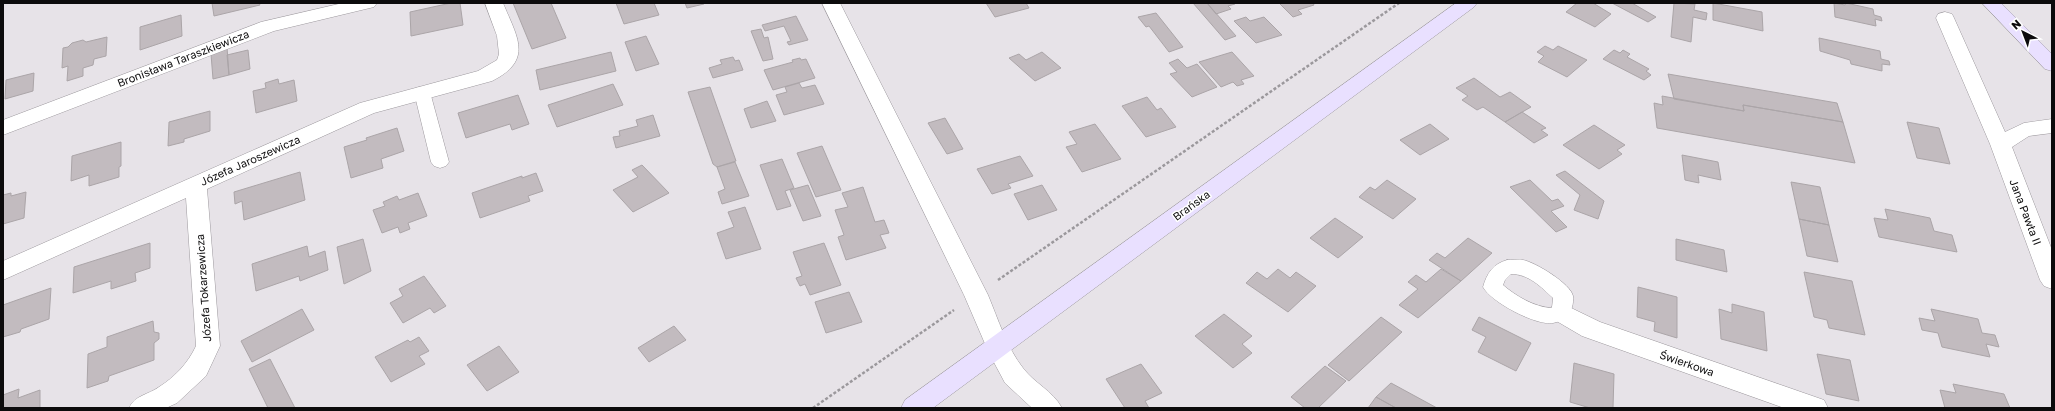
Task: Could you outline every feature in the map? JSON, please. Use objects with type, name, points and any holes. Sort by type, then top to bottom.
[{"type":"street","name":"Bronisława Taraszkiewicza","points":[[3,128],[268,26],[368,3]]},
{"type":"street","name":"Józefa Jaroszewicza","points":[[3,271],[367,108],[485,76],[503,67],[509,53],[507,37],[494,3]]},
{"type":"street","points":[[831,3],[976,295],[998,346],[1014,376],[1048,408]]},
{"type":"street","name":"Brańska","points":[[914,408],[1468,3]]},
{"type":"street","points":[[1991,3],[2052,65]]},
{"type":"street","name":"Jana Pawła II","points":[[1945,18],[2000,144],[2052,280]]},
{"type":"street","points":[[2000,144],[2024,130],[2052,126]]},
{"type":"street","name":"Józefa Tokarzewicza","points":[[142,408],[168,395],[197,369],[208,346],[196,185]]},
{"type":"street","name":"Świerkowa","points":[[1561,312],[1592,329],[1815,408]]},
{"type":"lane","points":[[422,92],[440,162]]},
{"type":"path","points":[[813,408],[1399,3]]},
{"type":"building","points":[[212,3],[259,3],[260,5],[214,16]]},
{"type":"building","points":[[451,3],[460,3],[463,25],[411,36],[410,12]]},
{"type":"building","points":[[513,3],[551,3],[566,38],[532,49]]},
{"type":"building","points":[[616,3],[654,3],[659,15],[624,24]]},
{"type":"building","points":[[685,3],[704,3],[704,4],[687,8]]},
{"type":"building","points":[[986,3],[1026,3],[1029,8],[995,17]]},
{"type":"building","points":[[1193,3],[1207,3],[1236,36],[1225,40]]},
{"type":"building","points":[[1207,3],[1235,4],[1228,6],[1231,9],[1216,14]]},
{"type":"building","points":[[1279,3],[1313,3],[1314,5],[1298,10],[1302,14],[1293,17]]},
{"type":"building","points":[[1577,3],[1593,3],[1611,14],[1595,27],[1566,12]]},
{"type":"building","points":[[1612,3],[1632,3],[1656,17],[1648,22]]},
{"type":"building","points":[[1674,3],[1695,4],[1694,10],[1707,13],[1706,20],[1693,17],[1691,42],[1671,37]]},
{"type":"building","points":[[1713,3],[1762,12],[1763,31],[1713,20]]},
{"type":"building","points":[[1834,3],[1845,5],[1846,3],[1873,9],[1874,15],[1881,17],[1882,21],[1875,19],[1876,26],[1835,17]]},
{"type":"building","points":[[1156,13],[1183,47],[1169,52],[1149,26],[1146,27],[1138,17]]},
{"type":"building","points":[[181,15],[182,36],[140,50],[140,27]]},
{"type":"building","points":[[796,16],[808,40],[789,45],[787,42],[791,41],[784,26],[765,31],[762,25]]},
{"type":"building","points":[[1246,17],[1250,21],[1264,17],[1282,35],[1256,43],[1234,21]]},
{"type":"building","points":[[761,29],[764,38],[768,37],[773,59],[763,61],[751,31]]},
{"type":"building","points":[[646,36],[659,64],[636,71],[625,42]]},
{"type":"building","points":[[107,37],[106,56],[94,59],[93,65],[83,68],[83,76],[67,81],[68,66],[62,68],[63,48],[68,47],[72,43],[83,40],[86,42]]},
{"type":"building","points":[[1819,38],[1880,51],[1881,59],[1889,61],[1890,65],[1882,64],[1882,71],[1851,64],[1850,60],[1820,51]]},
{"type":"building","points":[[1545,46],[1553,50],[1558,46],[1587,60],[1567,77],[1538,62],[1544,56],[1537,52]]},
{"type":"building","points":[[227,47],[229,75],[213,79],[211,54]]},
{"type":"building","points":[[248,50],[250,69],[229,75],[227,55]]},
{"type":"building","points":[[1614,50],[1620,53],[1623,50],[1630,54],[1627,57],[1649,69],[1646,71],[1651,75],[1644,80],[1603,59]]},
{"type":"building","points":[[611,52],[616,71],[540,90],[536,70]]},
{"type":"building","points":[[1042,52],[1061,68],[1035,81],[1009,58],[1019,54],[1026,60]]},
{"type":"building","points":[[1232,52],[1254,76],[1241,80],[1244,84],[1237,86],[1233,82],[1221,87],[1199,62]]},
{"type":"building","points":[[733,57],[735,61],[739,60],[743,70],[713,78],[709,68],[722,64],[720,60]]},
{"type":"building","points":[[800,58],[801,60],[806,59],[815,78],[773,90],[764,70],[793,62],[792,60]]},
{"type":"building","points":[[1178,59],[1187,68],[1197,64],[1217,87],[1192,97],[1170,74],[1177,72],[1169,63]]},
{"type":"building","points":[[34,73],[33,91],[5,99],[6,80]]},
{"type":"building","points":[[1668,74],[1837,103],[1843,122],[1743,105],[1744,111],[1674,99]]},
{"type":"building","points":[[1474,78],[1500,97],[1510,92],[1531,107],[1505,122],[1483,107],[1477,110],[1462,100],[1468,96],[1456,88]]},
{"type":"building","points":[[278,79],[279,84],[294,80],[297,101],[256,113],[253,91],[266,88],[265,83]]},
{"type":"building","points":[[799,83],[802,88],[815,85],[824,104],[784,115],[776,95],[787,92],[785,87]]},
{"type":"building","points":[[613,84],[623,105],[557,127],[548,105]]},
{"type":"building","points":[[710,87],[736,161],[717,167],[713,164],[688,92]]},
{"type":"building","points":[[518,95],[529,124],[512,130],[510,124],[466,138],[458,113]]},
{"type":"building","points":[[1662,96],[1744,111],[1743,105],[1843,122],[1855,163],[1657,128],[1654,103],[1663,105]]},
{"type":"building","points":[[1147,97],[1157,110],[1161,108],[1176,127],[1146,137],[1122,106]]},
{"type":"building","points":[[767,101],[776,121],[751,128],[744,109]]},
{"type":"building","points":[[210,111],[210,131],[184,139],[184,142],[168,146],[169,122]]},
{"type":"building","points":[[1522,112],[1546,128],[1541,130],[1548,135],[1534,143],[1505,122]]},
{"type":"building","points":[[653,115],[660,136],[616,148],[613,137],[620,136],[619,131],[638,126],[636,120]]},
{"type":"building","points":[[945,118],[963,149],[947,154],[928,123]]},
{"type":"building","points":[[1907,122],[1939,128],[1950,164],[1917,158]]},
{"type":"building","points":[[1095,124],[1121,159],[1082,172],[1066,147],[1077,144],[1069,132]]},
{"type":"building","points":[[1430,124],[1449,139],[1420,155],[1400,140]]},
{"type":"building","points":[[1594,125],[1625,145],[1617,150],[1622,154],[1599,169],[1563,145]]},
{"type":"building","points":[[397,128],[404,151],[381,159],[383,168],[351,178],[344,147]]},
{"type":"building","points":[[121,142],[121,166],[119,167],[119,177],[89,186],[89,175],[71,181],[72,156]]},
{"type":"building","points":[[822,146],[841,190],[816,197],[797,153]]},
{"type":"building","points":[[1682,155],[1718,162],[1721,180],[1698,175],[1699,183],[1685,180]]},
{"type":"building","points":[[1020,156],[1033,176],[1008,184],[1011,188],[992,194],[977,169]]},
{"type":"building","points":[[782,159],[794,188],[785,191],[791,206],[777,210],[760,165]]},
{"type":"building","points":[[735,162],[749,196],[722,204],[718,192],[725,189],[717,167]]},
{"type":"building","points":[[642,165],[669,193],[633,212],[613,190],[638,177],[632,170]]},
{"type":"building","points":[[1565,171],[1604,201],[1598,219],[1574,210],[1580,195],[1556,175]]},
{"type":"building","points":[[300,172],[305,200],[244,220],[242,201],[235,204],[234,192]]},
{"type":"building","points":[[536,173],[543,191],[528,196],[530,201],[480,218],[472,193],[522,176],[522,178]]},
{"type":"building","points":[[1387,180],[1416,199],[1393,219],[1359,197],[1370,187],[1375,190]]},
{"type":"building","points":[[1530,180],[1552,201],[1558,199],[1564,206],[1551,211],[1567,227],[1556,232],[1510,187]]},
{"type":"building","points":[[1791,182],[1820,187],[1829,225],[1799,219]]},
{"type":"building","points":[[808,185],[821,216],[803,221],[790,190]]},
{"type":"building","points":[[1042,185],[1057,210],[1028,220],[1014,194]]},
{"type":"building","points":[[863,187],[875,222],[884,220],[889,233],[880,235],[886,248],[846,260],[838,237],[844,235],[835,210],[848,207],[842,193]]},
{"type":"building","points":[[26,192],[24,218],[3,224],[3,195],[11,193],[11,196]]},
{"type":"building","points":[[418,193],[427,216],[408,223],[410,229],[400,233],[398,227],[382,233],[373,210],[385,206],[383,202],[397,196],[399,200]]},
{"type":"building","points":[[745,207],[761,249],[726,259],[717,233],[734,227],[728,212]]},
{"type":"building","points":[[1885,209],[1930,218],[1934,231],[1952,235],[1957,252],[1879,237],[1874,218],[1888,220]]},
{"type":"building","points":[[1335,218],[1363,237],[1338,258],[1310,238]]},
{"type":"building","points":[[1799,219],[1829,225],[1838,262],[1807,256]]},
{"type":"building","points":[[1468,238],[1492,253],[1461,281],[1429,260],[1437,253],[1445,258]]},
{"type":"building","points":[[363,239],[371,271],[344,284],[337,247]]},
{"type":"building","points":[[1676,239],[1724,250],[1727,272],[1676,260]]},
{"type":"building","points":[[150,243],[150,268],[135,273],[136,281],[111,289],[111,281],[73,293],[74,267]]},
{"type":"building","points":[[824,243],[841,285],[810,295],[805,284],[800,286],[796,278],[802,276],[793,252]]},
{"type":"building","points":[[307,246],[309,257],[325,251],[328,270],[300,281],[299,276],[256,291],[252,264]]},
{"type":"building","points":[[1278,269],[1290,278],[1296,272],[1316,286],[1288,312],[1246,283],[1257,272],[1267,279]]},
{"type":"building","points":[[1441,269],[1461,281],[1418,318],[1399,305],[1418,289],[1408,282],[1416,275],[1426,282]]},
{"type":"building","points":[[1804,272],[1852,281],[1865,335],[1829,328],[1827,320],[1814,317]]},
{"type":"building","points":[[424,276],[446,306],[434,313],[430,308],[403,323],[390,303],[403,296],[399,289]]},
{"type":"building","points":[[1638,287],[1677,297],[1677,338],[1654,331],[1655,322],[1637,317]]},
{"type":"building","points":[[51,288],[49,319],[21,329],[20,332],[3,337],[3,305]]},
{"type":"building","points":[[849,292],[862,322],[826,333],[815,302]]},
{"type":"building","points":[[1732,304],[1764,312],[1767,351],[1721,339],[1719,309],[1732,313]]},
{"type":"building","points":[[302,309],[314,330],[252,362],[241,341]]},
{"type":"building","points":[[1931,309],[1978,319],[1982,333],[1995,335],[1999,347],[1986,344],[1990,357],[1942,347],[1938,333],[1922,330],[1919,318],[1935,321]]},
{"type":"building","points":[[1224,314],[1252,336],[1242,344],[1252,353],[1233,368],[1195,336]]},
{"type":"building","points":[[1381,317],[1402,332],[1349,381],[1328,365]]},
{"type":"building","points":[[1479,317],[1531,343],[1516,371],[1478,352],[1486,337],[1472,330]]},
{"type":"building","points":[[153,321],[154,332],[159,333],[159,339],[154,343],[154,360],[109,376],[108,381],[87,388],[88,354],[107,347],[107,337]]},
{"type":"building","points":[[674,326],[686,340],[649,362],[638,348]]},
{"type":"building","points":[[419,337],[429,351],[419,356],[425,364],[391,382],[375,357],[408,340],[410,342]]},
{"type":"building","points":[[499,346],[519,372],[487,391],[467,365]]},
{"type":"building","points":[[1817,354],[1850,360],[1859,401],[1826,394]]},
{"type":"building","points":[[270,359],[295,408],[268,408],[249,369]]},
{"type":"building","points":[[1574,363],[1614,374],[1613,408],[1590,408],[1570,402]]},
{"type":"building","points":[[1141,364],[1162,393],[1145,401],[1149,408],[1125,408],[1106,379]]},
{"type":"building","points":[[1325,366],[1346,381],[1318,408],[1305,408],[1291,397]]},
{"type":"building","points":[[1391,383],[1437,408],[1396,408],[1376,397]]},
{"type":"building","points":[[1953,384],[2004,394],[2010,408],[1945,408],[1940,390],[1956,393]]},
{"type":"building","points":[[19,389],[18,398],[40,390],[40,408],[3,408],[3,395]]},
{"type":"building","points":[[1376,397],[1396,408],[1368,408]]}]
